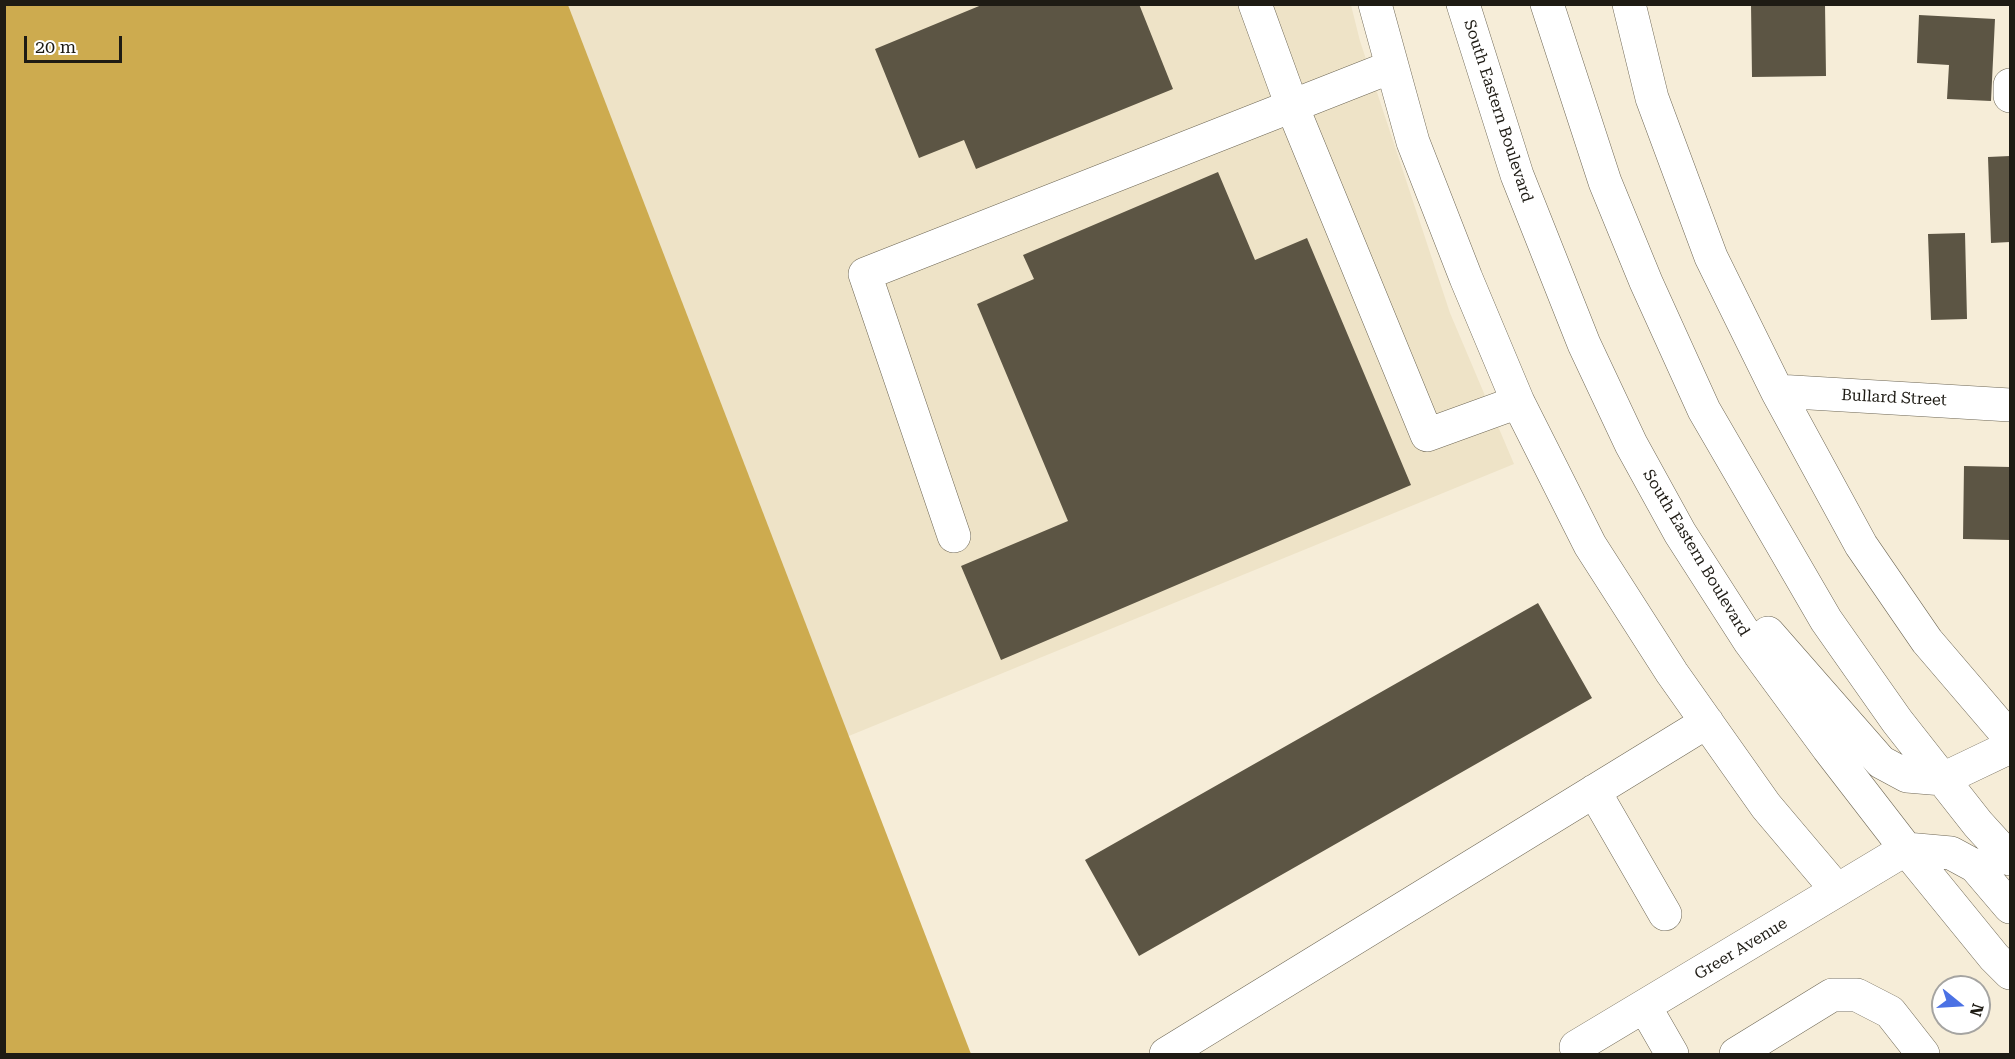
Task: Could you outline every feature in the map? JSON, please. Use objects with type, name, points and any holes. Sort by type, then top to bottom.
[{"type":"main road","points":[[1255,4],[1292,106],[1427,435],[1518,402]]},
{"type":"main road","points":[[1375,4],[1413,142],[1466,279],[1518,402],[1590,545],[1672,673],[1766,806],[1837,890]]},
{"type":"main road","name":"South Eastern Boulevard","points":[[1463,4],[1517,175],[1584,344],[1631,444],[1680,532],[1750,642],[1905,849],[1994,957],[2010,973]]},
{"type":"main road","points":[[1546,4],[1605,182],[1646,282],[1704,410],[1826,620],[1897,721],[1978,824],[2010,859]]},
{"type":"main road","points":[[1629,4],[1652,98],[1711,256],[1778,392],[1861,544],[1928,641],[2010,738]]},
{"type":"main road","points":[[954,536],[865,274],[1391,67]]},
{"type":"main road","points":[[2010,85],[2010,96]]},
{"type":"main road","name":"Bullard Street","points":[[1778,392],[2010,405]]},
{"type":"main road","points":[[1680,532],[1881,762],[1907,776],[1943,779],[2010,747]]},
{"type":"main road","points":[[1166,1054],[1707,722]]},
{"type":"main road","points":[[1594,791],[1665,914]]},
{"type":"main road","points":[[1905,849],[1951,853],[1959,857],[1975,866],[2010,907]]},
{"type":"main road","name":"Greer Avenue","points":[[1576,1047],[1905,849]]},
{"type":"main road","points":[[1736,1054],[1832,995],[1857,995],[1890,1012],[1923,1054]]},
{"type":"main road","points":[[1645,1007],[1672,1054]]},
{"type":"shaded area","points":[[5,4],[568,5],[971,1054],[5,1054]]},
{"type":"shaded area","points":[[535,5],[1351,5],[1360,41],[1450,313],[1514,464],[839,740]]},
{"type":"building","points":[[984,4],[1139,4],[1173,89],[976,169],[964,140],[919,158],[875,49]]},
{"type":"building","points":[[1751,4],[1825,4],[1826,76],[1752,77]]},
{"type":"building","points":[[1919,15],[1995,19],[1991,101],[1947,99],[1949,65],[1917,63]]},
{"type":"building","points":[[2010,156],[2010,242],[1991,243],[1988,157]]},
{"type":"building","points":[[1218,172],[1255,260],[1307,238],[1411,485],[1001,660],[961,566],[1068,521],[977,304],[1034,279],[1023,255]]},
{"type":"building","points":[[1965,233],[1967,319],[1931,320],[1928,234]]},
{"type":"building","points":[[1964,466],[2010,467],[2010,540],[1963,539]]},
{"type":"building","points":[[1538,603],[1592,698],[1139,956],[1085,860]]}]
